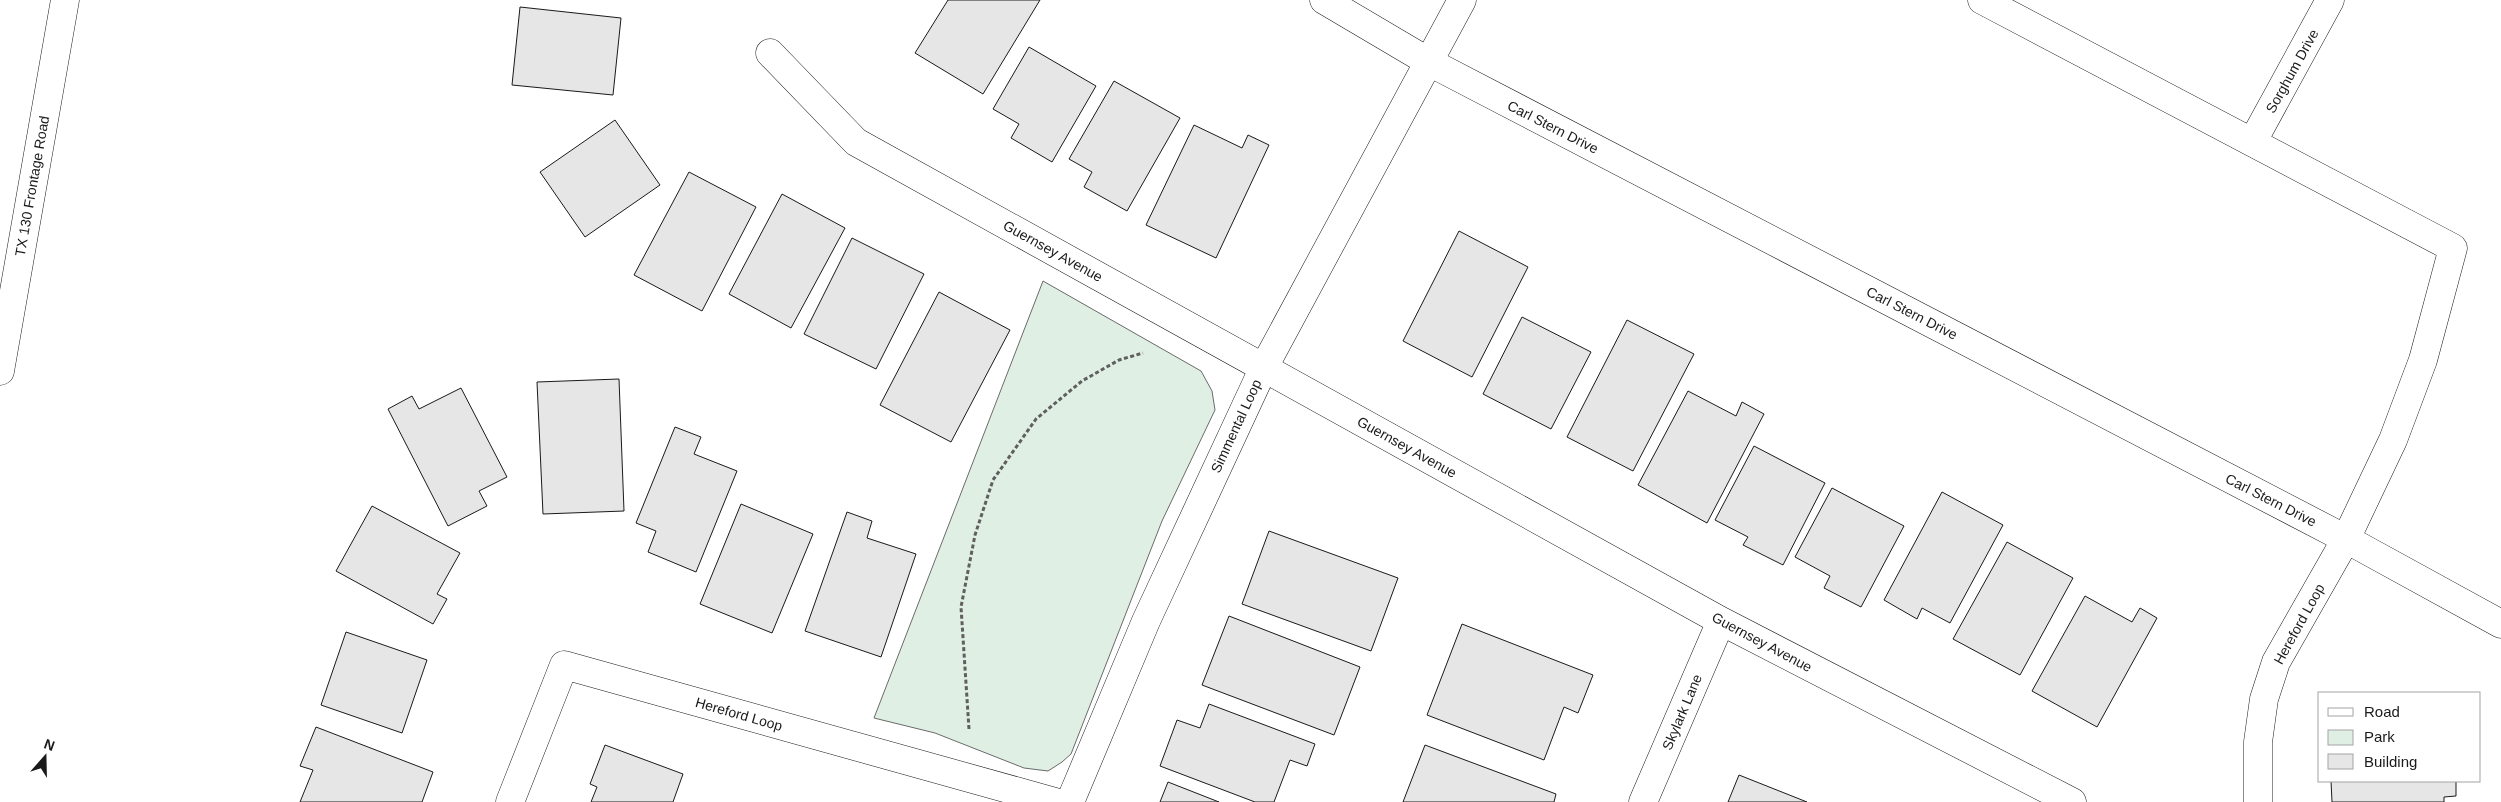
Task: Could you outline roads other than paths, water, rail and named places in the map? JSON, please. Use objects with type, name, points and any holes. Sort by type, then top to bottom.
[{"type":"street","name":"TX 130 Frontage Road","points":[[0,371],[65,0]]},
{"type":"street","name":"Carl Stern Drive","points":[[1324,0],[1429,62],[2346,539],[2501,624]]},
{"type":"street","name":"Simmental Loop","points":[[1070,802],[1146,621],[1264,367],[1462,0]]},
{"type":"street","points":[[1982,0],[2253,141]]},
{"type":"street","name":"Sorghum Drive","points":[[2253,141],[2330,0]]},
{"type":"street","name":"Guernsey Avenue","points":[[770,53],[856,142],[1721,621],[2072,802]]},
{"type":"street","name":"Hereford Loop","points":[[2253,141],[2453,248],[2423,360],[2392,440],[2346,539],[2276,662],[2264,698],[2258,742],[2258,802]]},
{"type":"street","name":"Skylark Lane","points":[[1643,802],[1721,621]]},
{"type":"street","name":"Hereford Loop","points":[[510,802],[564,665],[1055,802]]}]
